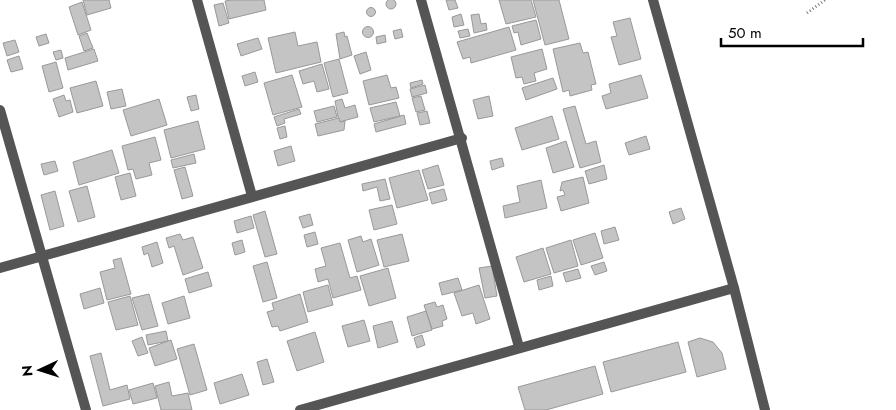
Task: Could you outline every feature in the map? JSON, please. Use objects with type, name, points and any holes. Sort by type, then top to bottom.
[{"type":"street","points":[[197,0],[252,196]]},
{"type":"street","points":[[421,0],[462,138],[519,347]]},
{"type":"street","points":[[653,0],[734,288],[765,410]]},
{"type":"street","points":[[0,110],[86,410]]},
{"type":"street","points":[[0,268],[462,138]]},
{"type":"street","points":[[300,410],[734,288]]},
{"type":"path","points":[[807,13],[825,0]]},
{"type":"building","points":[[389,-1],[393,-1],[396,4],[395,8],[389,9],[386,6],[386,2]]},
{"type":"building","points":[[83,0],[109,0],[111,8],[87,15]]},
{"type":"building","points":[[264,0],[266,10],[229,19],[225,1]]},
{"type":"building","points":[[446,0],[455,0],[458,8],[449,10]]},
{"type":"building","points":[[499,0],[531,0],[536,17],[506,24]]},
{"type":"building","points":[[533,0],[559,0],[569,39],[545,45]]},
{"type":"building","points":[[82,2],[91,30],[78,35],[69,7]]},
{"type":"building","points":[[223,3],[229,23],[219,26],[214,5]]},
{"type":"building","points":[[371,7],[376,12],[371,17],[366,12]]},
{"type":"building","points":[[461,14],[464,25],[454,27],[452,17]]},
{"type":"building","points":[[479,14],[481,24],[486,23],[487,30],[474,33],[471,15]]},
{"type":"building","points":[[630,18],[641,59],[619,65],[611,37],[617,36],[613,22]]},
{"type":"building","points":[[536,20],[541,39],[521,45],[518,32],[514,33],[512,26]]},
{"type":"building","points":[[366,27],[370,27],[373,32],[372,36],[366,37],[363,34],[363,30]]},
{"type":"building","points":[[509,27],[516,50],[471,63],[470,57],[463,59],[457,42]]},
{"type":"building","points":[[401,29],[403,37],[395,39],[393,31]]},
{"type":"building","points":[[468,29],[470,36],[460,38],[458,31]]},
{"type":"building","points":[[295,32],[298,46],[317,42],[321,62],[276,73],[268,38]]},
{"type":"building","points":[[344,32],[345,37],[347,36],[352,55],[340,59],[336,34]]},
{"type":"building","points":[[87,33],[93,48],[84,51],[79,36]]},
{"type":"building","points":[[46,34],[49,43],[39,46],[36,37]]},
{"type":"building","points":[[385,35],[386,42],[377,44],[376,37]]},
{"type":"building","points":[[258,38],[262,49],[241,56],[237,44]]},
{"type":"building","points":[[15,40],[19,52],[7,56],[3,43]]},
{"type":"building","points":[[580,43],[583,53],[588,52],[596,84],[591,85],[592,90],[570,96],[569,90],[563,92],[553,49]]},
{"type":"building","points":[[94,49],[98,61],[68,70],[65,58]]},
{"type":"building","points":[[542,49],[547,69],[534,73],[536,81],[524,84],[522,77],[516,78],[511,57]]},
{"type":"building","points":[[61,50],[63,58],[56,60],[53,52]]},
{"type":"building","points":[[366,52],[371,70],[360,74],[354,56]]},
{"type":"building","points":[[19,56],[23,69],[11,72],[7,60]]},
{"type":"building","points":[[339,59],[348,93],[333,97],[324,63]]},
{"type":"building","points":[[56,62],[63,88],[49,92],[42,66]]},
{"type":"building","points":[[322,64],[329,89],[317,92],[314,81],[303,84],[299,71]]},
{"type":"building","points":[[255,72],[258,82],[245,86],[242,76]]},
{"type":"building","points":[[292,75],[302,107],[273,115],[264,83]]},
{"type":"building","points":[[387,75],[391,88],[396,87],[399,98],[369,105],[363,81]]},
{"type":"building","points":[[641,75],[648,98],[606,109],[602,96],[611,93],[609,84]]},
{"type":"building","points":[[553,78],[557,89],[526,100],[522,88]]},
{"type":"building","points":[[422,80],[423,84],[411,88],[410,83]]},
{"type":"building","points":[[96,81],[103,106],[77,113],[70,88]]},
{"type":"building","points":[[425,85],[427,93],[412,97],[410,89]]},
{"type":"building","points":[[122,89],[126,106],[111,109],[107,92]]},
{"type":"building","points":[[64,95],[66,101],[70,100],[73,112],[59,117],[53,99]]},
{"type":"building","points":[[196,95],[199,109],[191,111],[187,97]]},
{"type":"building","points":[[421,96],[425,110],[416,112],[412,98]]},
{"type":"building","points":[[489,96],[493,116],[478,119],[473,100]]},
{"type":"building","points":[[159,99],[167,125],[131,136],[123,110]]},
{"type":"building","points":[[342,99],[345,108],[355,105],[358,117],[339,122],[335,101]]},
{"type":"building","points":[[396,102],[400,116],[374,122],[370,108]]},
{"type":"building","points":[[334,106],[337,117],[317,122],[314,111]]},
{"type":"building","points":[[575,106],[586,144],[596,141],[601,162],[580,168],[563,109]]},
{"type":"building","points":[[299,109],[301,114],[284,119],[285,123],[277,126],[274,117]]},
{"type":"building","points":[[427,111],[430,123],[420,125],[417,113]]},
{"type":"building","points":[[404,115],[406,124],[376,132],[374,124]]},
{"type":"building","points":[[552,116],[559,139],[522,150],[515,128]]},
{"type":"building","points":[[339,118],[340,122],[345,121],[344,130],[318,136],[315,124]]},
{"type":"building","points":[[198,121],[205,149],[171,158],[164,130]]},
{"type":"building","points":[[285,126],[287,137],[280,139],[277,128]]},
{"type":"building","points":[[646,136],[650,149],[629,155],[625,143]]},
{"type":"building","points":[[155,137],[161,160],[149,163],[152,175],[136,179],[133,169],[128,170],[122,146]]},
{"type":"building","points":[[566,141],[574,167],[553,173],[546,148]]},
{"type":"building","points":[[291,146],[295,161],[278,166],[274,151]]},
{"type":"building","points":[[112,150],[119,173],[79,185],[73,162]]},
{"type":"building","points":[[194,154],[196,163],[173,168],[171,160]]},
{"type":"building","points":[[502,158],[504,166],[492,170],[490,161]]},
{"type":"building","points":[[55,161],[58,171],[44,175],[41,164]]},
{"type":"building","points":[[438,165],[444,185],[428,189],[422,170]]},
{"type":"building","points":[[604,165],[607,179],[589,184],[585,171]]},
{"type":"building","points":[[185,167],[193,196],[182,199],[174,170]]},
{"type":"building","points":[[419,170],[428,200],[397,208],[389,178]]},
{"type":"building","points":[[130,173],[136,196],[121,200],[115,177]]},
{"type":"building","points":[[583,177],[589,203],[561,211],[557,197],[565,195],[563,190],[560,191],[562,182]]},
{"type":"building","points":[[385,179],[390,199],[380,201],[377,187],[363,191],[362,184]]},
{"type":"building","points":[[541,180],[547,208],[505,218],[503,206],[520,202],[517,186]]},
{"type":"building","points":[[87,186],[95,217],[78,222],[69,191]]},
{"type":"building","points":[[444,189],[447,200],[432,204],[429,193]]},
{"type":"building","points":[[55,191],[64,226],[50,230],[41,195]]},
{"type":"building","points":[[392,205],[397,224],[374,230],[369,210]]},
{"type":"building","points":[[681,208],[685,219],[673,224],[669,212]]},
{"type":"building","points":[[265,211],[277,254],[265,257],[253,215]]},
{"type":"building","points":[[310,214],[313,225],[303,228],[299,217]]},
{"type":"building","points":[[251,216],[254,228],[237,233],[234,221]]},
{"type":"building","points":[[615,227],[619,240],[604,244],[601,231]]},
{"type":"building","points":[[315,232],[318,244],[307,247],[304,235]]},
{"type":"building","points":[[595,233],[603,258],[581,265],[573,240]]},
{"type":"building","points":[[180,234],[183,240],[193,237],[203,268],[183,275],[174,246],[169,248],[166,238]]},
{"type":"building","points":[[402,234],[409,261],[384,267],[377,240]]},
{"type":"building","points":[[361,236],[363,242],[371,239],[379,265],[357,272],[348,240]]},
{"type":"building","points":[[242,240],[245,252],[235,255],[232,243]]},
{"type":"building","points":[[571,240],[578,266],[554,273],[546,248]]},
{"type":"building","points":[[157,242],[163,263],[152,267],[148,253],[144,255],[142,247]]},
{"type":"building","points":[[340,243],[350,278],[357,276],[361,290],[333,298],[328,279],[318,282],[315,269],[326,266],[321,248]]},
{"type":"building","points":[[543,248],[551,274],[524,282],[516,257]]},
{"type":"building","points":[[121,258],[131,294],[107,300],[100,272],[115,268],[113,260]]},
{"type":"building","points":[[267,262],[277,298],[263,302],[253,266]]},
{"type":"building","points":[[604,262],[607,271],[595,275],[591,266]]},
{"type":"building","points":[[492,266],[497,296],[485,298],[479,268]]},
{"type":"building","points":[[388,268],[396,298],[369,306],[360,276]]},
{"type":"building","points":[[578,269],[581,278],[566,282],[563,273]]},
{"type":"building","points":[[208,272],[212,286],[189,293],[185,279]]},
{"type":"building","points":[[551,276],[553,286],[539,290],[537,280]]},
{"type":"building","points":[[458,278],[462,290],[442,295],[439,283]]},
{"type":"building","points":[[328,285],[333,305],[308,312],[303,292]]},
{"type":"building","points":[[479,285],[490,319],[476,324],[473,313],[462,316],[454,293]]},
{"type":"building","points":[[100,288],[104,303],[84,309],[80,294]]},
{"type":"building","points":[[149,294],[158,326],[142,330],[132,298]]},
{"type":"building","points":[[300,294],[308,322],[280,331],[278,326],[272,327],[267,312],[274,310],[272,303]]},
{"type":"building","points":[[130,296],[138,325],[116,330],[108,302]]},
{"type":"building","points":[[184,296],[190,318],[168,324],[162,303]]},
{"type":"building","points":[[435,302],[437,307],[443,305],[447,319],[442,321],[443,326],[432,329],[424,305]]},
{"type":"building","points":[[426,311],[432,330],[412,336],[407,317]]},
{"type":"building","points":[[364,320],[370,341],[348,347],[342,326]]},
{"type":"building","points":[[392,321],[398,342],[378,348],[373,326]]},
{"type":"building","points":[[166,331],[168,341],[148,345],[146,335]]},
{"type":"building","points":[[315,332],[324,362],[297,371],[287,341]]},
{"type":"building","points":[[422,335],[425,345],[417,348],[414,338]]},
{"type":"building","points":[[142,337],[148,353],[138,356],[132,341]]},
{"type":"building","points":[[700,338],[713,342],[722,353],[726,369],[697,377],[688,342]]},
{"type":"building","points":[[171,340],[177,359],[155,366],[149,348]]},
{"type":"building","points":[[678,342],[686,372],[611,392],[603,362]]},
{"type":"building","points":[[194,344],[207,390],[190,395],[177,349]]},
{"type":"building","points":[[101,353],[110,390],[127,385],[130,399],[103,406],[90,356]]},
{"type":"building","points":[[267,359],[274,382],[263,385],[257,362]]},
{"type":"building","points":[[595,366],[603,394],[546,410],[525,410],[518,387]]},
{"type":"building","points":[[242,374],[249,395],[220,404],[214,383]]},
{"type":"building","points":[[169,382],[172,396],[188,393],[192,410],[161,410],[155,386]]},
{"type":"building","points":[[153,383],[157,398],[133,404],[129,390]]}]
